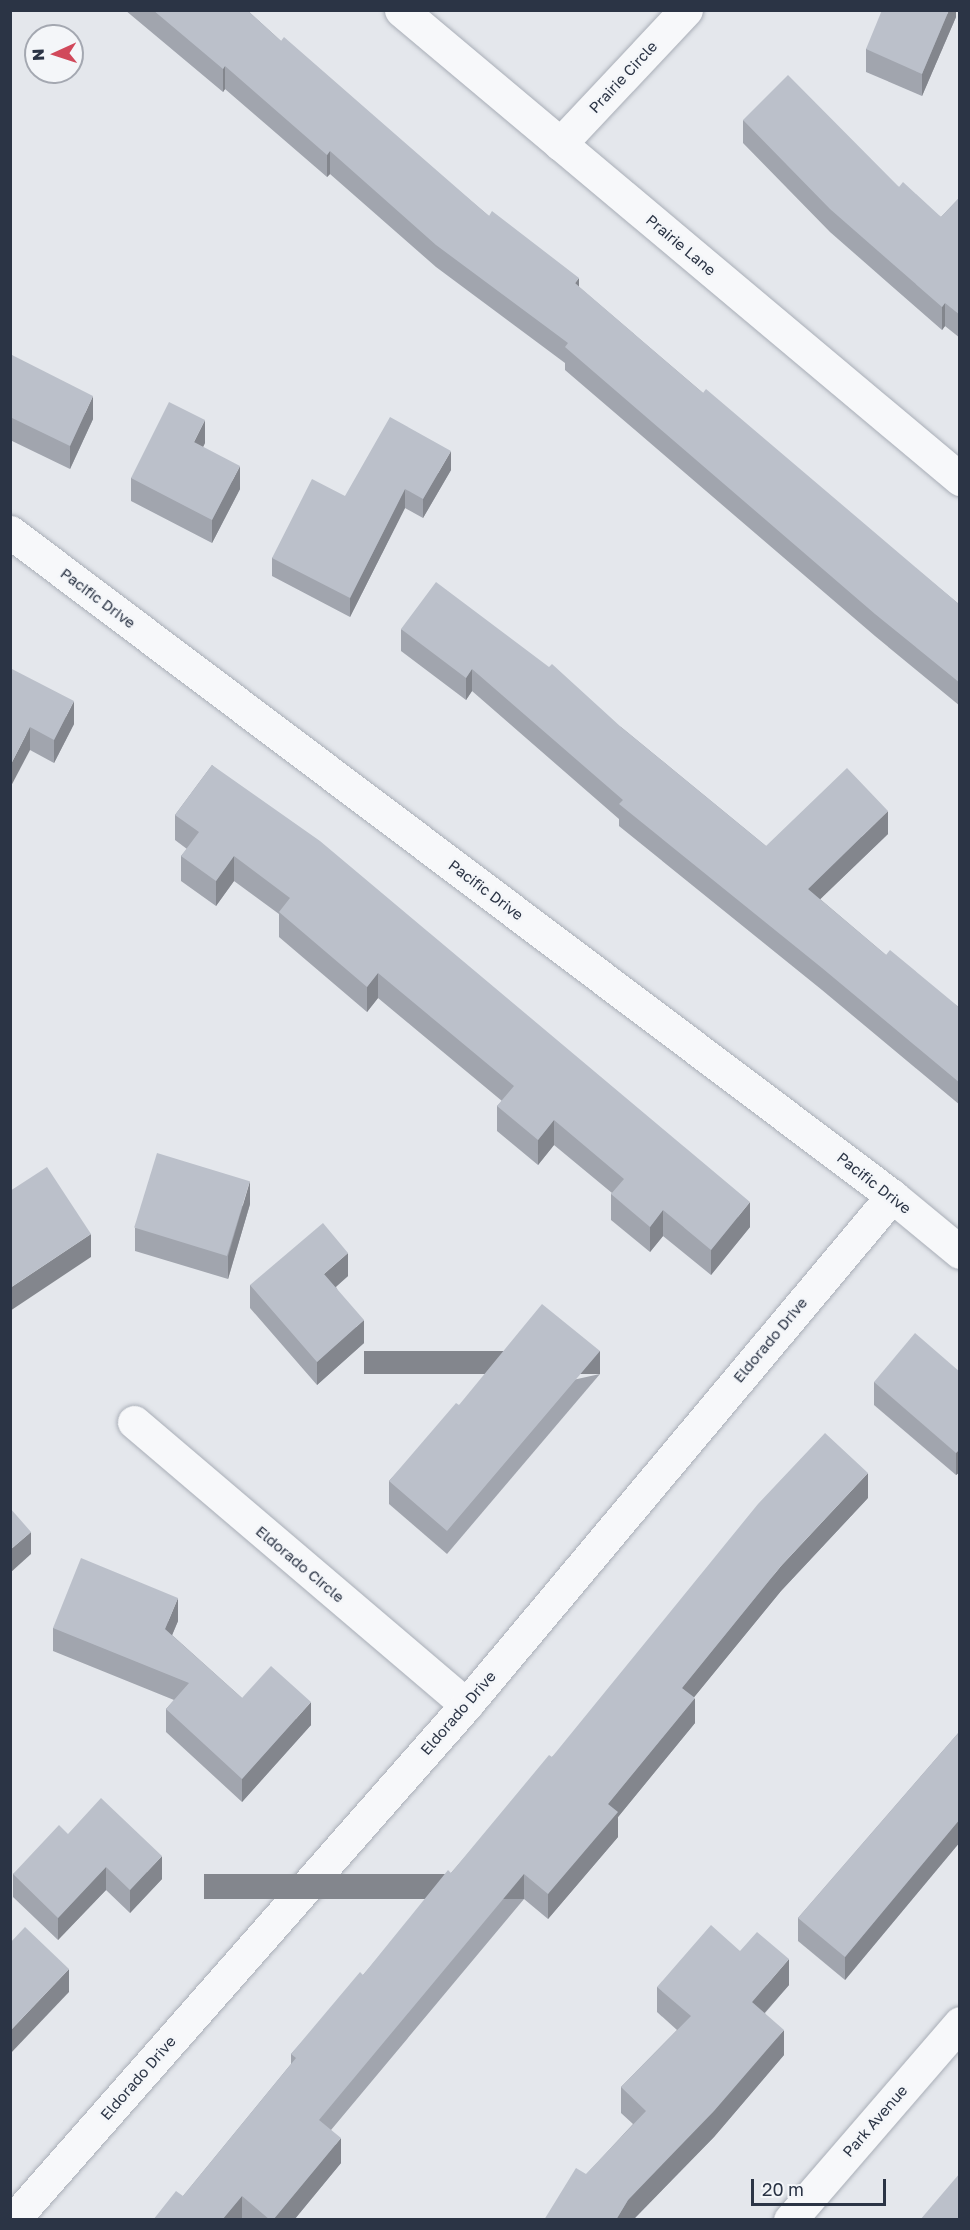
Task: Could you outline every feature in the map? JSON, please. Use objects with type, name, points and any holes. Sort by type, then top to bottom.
[{"type":"street","name":"Prairie Lane","points":[[401,10],[960,479]]},
{"type":"street","name":"Prairie Circle","points":[[560,144],[686,10]]},
{"type":"street","name":"Pacific Drive","points":[[10,532],[892,1196],[960,1252]]},
{"type":"street","name":"Eldorado Drive","points":[[13,2220],[466,1705],[892,1196]]},
{"type":"street","name":"Eldorado Circle","points":[[134,1422],[466,1705]]},
{"type":"street","name":"Park Avenue","points":[[790,2220],[960,2023]]},
{"type":"building","points":[[153,10],[247,10],[281,41],[284,37],[489,216],[492,211],[579,278],[575,283],[703,393],[706,389],[960,605],[960,683],[875,614],[565,347],[568,343],[436,245],[330,151],[327,155],[225,66],[223,69]]},
{"type":"building","points":[[882,10],[949,10],[922,74],[866,49]]},
{"type":"building","points":[[788,75],[899,187],[903,182],[941,217],[960,197],[960,315],[945,303],[942,307],[830,209],[743,120]]},
{"type":"building","points":[[10,354],[93,396],[70,446],[10,417]]},
{"type":"building","points":[[169,402],[205,420],[194,442],[240,466],[212,520],[131,478]]},
{"type":"building","points":[[390,417],[451,451],[423,499],[405,489],[350,598],[272,558],[312,479],[345,496]]},
{"type":"building","points":[[436,582],[549,667],[552,664],[621,727],[766,846],[847,768],[888,811],[808,889],[886,955],[890,950],[960,1008],[960,1083],[619,804],[623,800],[472,669],[466,678],[401,629]]},
{"type":"building","points":[[10,668],[74,701],[54,740],[30,727],[10,766]]},
{"type":"building","points":[[212,765],[320,841],[750,1202],[711,1250],[663,1210],[650,1227],[611,1194],[624,1179],[554,1120],[538,1140],[497,1106],[514,1086],[378,973],[367,987],[279,912],[290,898],[234,856],[216,881],[181,856],[199,832],[175,815]]},
{"type":"building","points":[[157,1153],[250,1181],[227,1256],[134,1228]]},
{"type":"building","points":[[47,1167],[91,1234],[10,1288],[10,1191]]},
{"type":"building","points":[[323,1223],[348,1253],[324,1274],[364,1320],[317,1362],[250,1285]]},
{"type":"building","points":[[542,1304],[600,1351],[447,1531],[389,1481],[456,1403],[459,1405]]},
{"type":"building","points":[[915,1333],[960,1372],[960,1449],[956,1453],[874,1382]]},
{"type":"building","points":[[825,1433],[868,1473],[781,1566],[682,1688],[695,1698],[608,1804],[618,1812],[548,1894],[524,1874],[319,2120],[341,2138],[273,2220],[270,2220],[242,2196],[222,2220],[153,2220],[176,2191],[183,2196],[296,2058],[291,2054],[360,1972],[363,1975],[448,1870],[451,1873],[549,1755],[552,1757],[758,1504]]},
{"type":"building","points":[[10,1508],[31,1532],[10,1550]]},
{"type":"building","points":[[81,1558],[178,1598],[165,1629],[242,1698],[271,1666],[311,1702],[242,1779],[166,1709],[189,1683],[53,1628]]},
{"type":"building","points":[[960,1731],[960,1819],[845,1957],[798,1918]]},
{"type":"building","points":[[101,1798],[162,1856],[130,1890],[106,1867],[58,1918],[13,1874],[59,1825],[68,1834]]},
{"type":"building","points":[[711,1925],[740,1951],[757,1932],[789,1959],[752,2002],[784,2030],[714,2111],[628,2200],[616,2220],[544,2220],[576,2168],[586,2174],[646,2111],[621,2087],[691,2016],[657,1987]]},
{"type":"building","points":[[25,1927],[69,1969],[10,2031],[10,1943]]},
{"type":"building","points":[[960,2173],[960,2220],[920,2220]]}]
